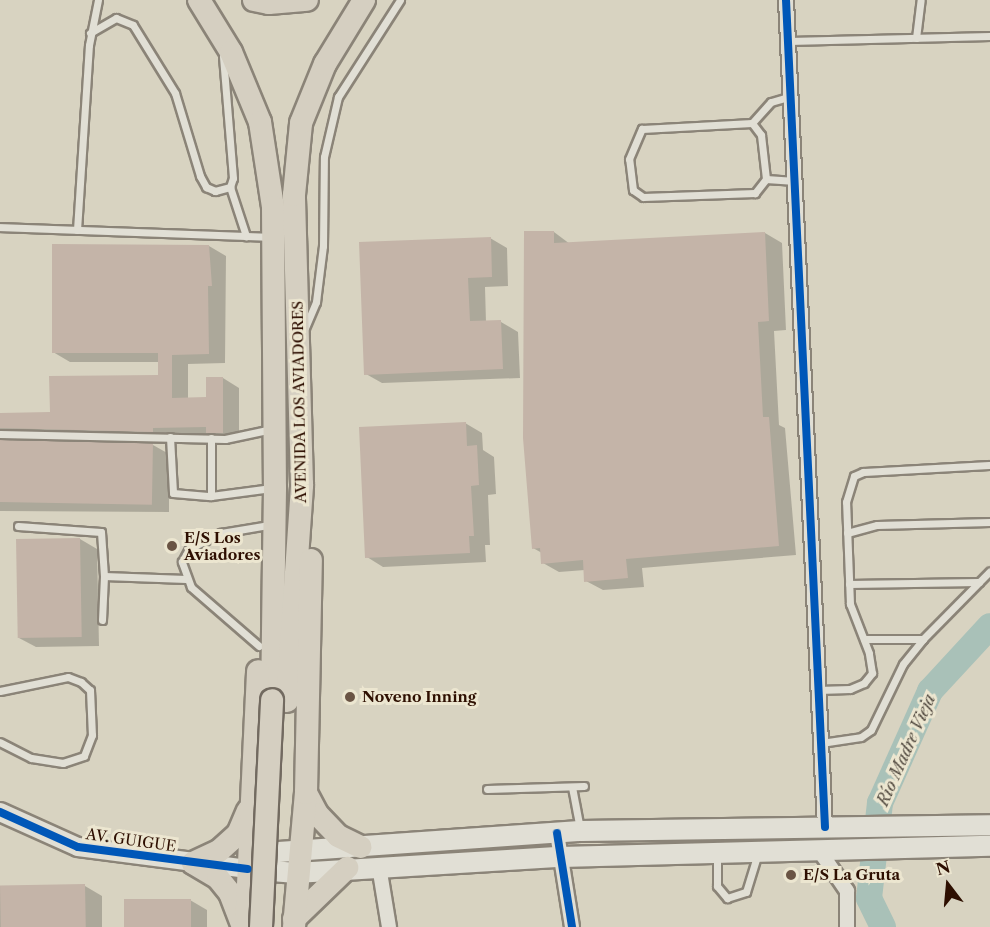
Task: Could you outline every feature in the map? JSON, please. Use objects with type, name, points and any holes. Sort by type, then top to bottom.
[{"type":"main road","name":"AVENIDA LOS AVIADORES","points":[[199,0],[221,35],[260,122],[273,207],[279,701],[288,924]]},
{"type":"main road","points":[[254,0],[269,3],[307,0]]},
{"type":"main road","name":"AVENIDA LOS AVIADORES","points":[[261,927],[279,701],[302,486],[294,195],[301,123],[325,63],[364,0]]},
{"type":"main road","points":[[288,924],[306,793],[312,545],[302,486]]},
{"type":"main road","points":[[244,927],[262,564],[275,488]]},
{"type":"main road","points":[[306,793],[316,814],[338,836],[361,847]]},
{"type":"main road","points":[[193,863],[219,851],[238,834],[246,822],[252,794]]},
{"type":"main road","points":[[297,863],[361,847],[581,831],[990,825]]},
{"type":"main road","points":[[249,861],[347,868],[759,850],[990,846]]},
{"type":"main road","points":[[193,863],[218,878],[230,893],[244,927]]},
{"type":"main road","points":[[288,924],[347,868]]},
{"type":"street","points":[[786,0],[792,96],[818,743],[834,827]]},
{"type":"street","name":"AV. GUIGUE","points":[[0,812],[78,847],[193,863],[249,861]]},
{"type":"street","points":[[557,833],[572,927]]},
{"type":"street","points":[[819,850],[847,891],[847,927]]},
{"type":"street","points":[[379,866],[389,927]]},
{"type":"lane","points":[[77,230],[90,33],[98,0]]},
{"type":"lane","points":[[298,344],[316,302],[323,246],[324,157],[338,98],[400,0]]},
{"type":"lane","points":[[916,38],[921,0]]},
{"type":"lane","points":[[90,33],[116,18],[133,25],[175,93],[206,187],[215,191],[230,187]]},
{"type":"lane","points":[[221,35],[233,178],[230,187],[246,236]]},
{"type":"lane","points":[[789,41],[990,36]]},
{"type":"lane","points":[[752,123],[761,135],[766,179],[755,193],[643,197],[633,190],[629,159],[642,129],[752,123],[771,102],[792,96]]},
{"type":"lane","points":[[766,179],[795,181]]},
{"type":"lane","points":[[0,227],[273,237]]},
{"type":"lane","points":[[0,434],[211,438],[275,429]]},
{"type":"lane","points":[[170,437],[173,493],[211,496],[275,488]]},
{"type":"lane","points":[[211,438],[211,496]]},
{"type":"lane","points":[[816,690],[850,689],[864,683],[872,673],[864,639],[849,604],[846,502],[854,476],[863,472],[990,465]]},
{"type":"lane","points":[[847,533],[877,525],[990,522]]},
{"type":"lane","points":[[259,646],[186,579],[182,562],[189,549],[221,533],[269,525]]},
{"type":"lane","points":[[18,526],[101,532],[104,576],[102,620]]},
{"type":"lane","points":[[818,743],[861,737],[872,730],[903,664],[923,639],[990,571]]},
{"type":"lane","points":[[104,576],[186,579]]},
{"type":"lane","points":[[849,584],[979,582]]},
{"type":"lane","points":[[864,639],[923,639]]},
{"type":"lane","points":[[0,692],[68,677],[81,682],[90,690],[92,735],[84,756],[63,763],[31,758],[0,742]]},
{"type":"lane","points":[[487,789],[584,786]]},
{"type":"lane","points":[[572,787],[581,831]]},
{"type":"lane","points":[[717,852],[717,886],[727,898],[746,892],[759,850]]},
{"type":"building","points":[[524,231],[554,231],[554,243],[765,232],[769,321],[758,322],[763,417],[769,417],[779,546],[626,559],[628,578],[584,582],[583,560],[541,564],[540,548],[532,549],[523,438]]},
{"type":"building","points":[[491,237],[492,277],[468,278],[470,321],[501,320],[503,369],[364,375],[359,242]]},
{"type":"building","points":[[52,244],[209,245],[212,286],[208,286],[209,354],[172,355],[172,398],[206,397],[206,377],[223,377],[223,433],[206,433],[206,427],[153,428],[153,432],[0,428],[0,413],[50,412],[49,376],[158,375],[158,353],[52,353]]},
{"type":"building","points":[[466,422],[467,446],[477,445],[479,485],[471,486],[474,536],[469,536],[470,553],[365,558],[359,427]]},
{"type":"building","points":[[0,440],[153,443],[152,505],[0,502]]},
{"type":"building","points":[[80,538],[82,637],[18,638],[16,539]]},
{"type":"building","points":[[85,884],[86,927],[1,927],[0,885]]},
{"type":"building","points":[[124,899],[191,899],[191,927],[124,927]]},
{"type":"waterway","name":"Río Madre Vieja","points":[[883,927],[869,898],[880,803],[930,691],[990,626]]},
{"type":"cycle path","points":[[786,0],[825,827]]},
{"type":"cycle path","points":[[0,812],[78,847],[248,869]]},
{"type":"cycle path","points":[[557,833],[572,927]]},
{"type":"place","name":"E/S Los Aviadores","points":[[172,546]]},
{"type":"place","name":"Noveno Inning","points":[[350,697]]},
{"type":"place","name":"E/S La Gruta","points":[[791,875]]}]
